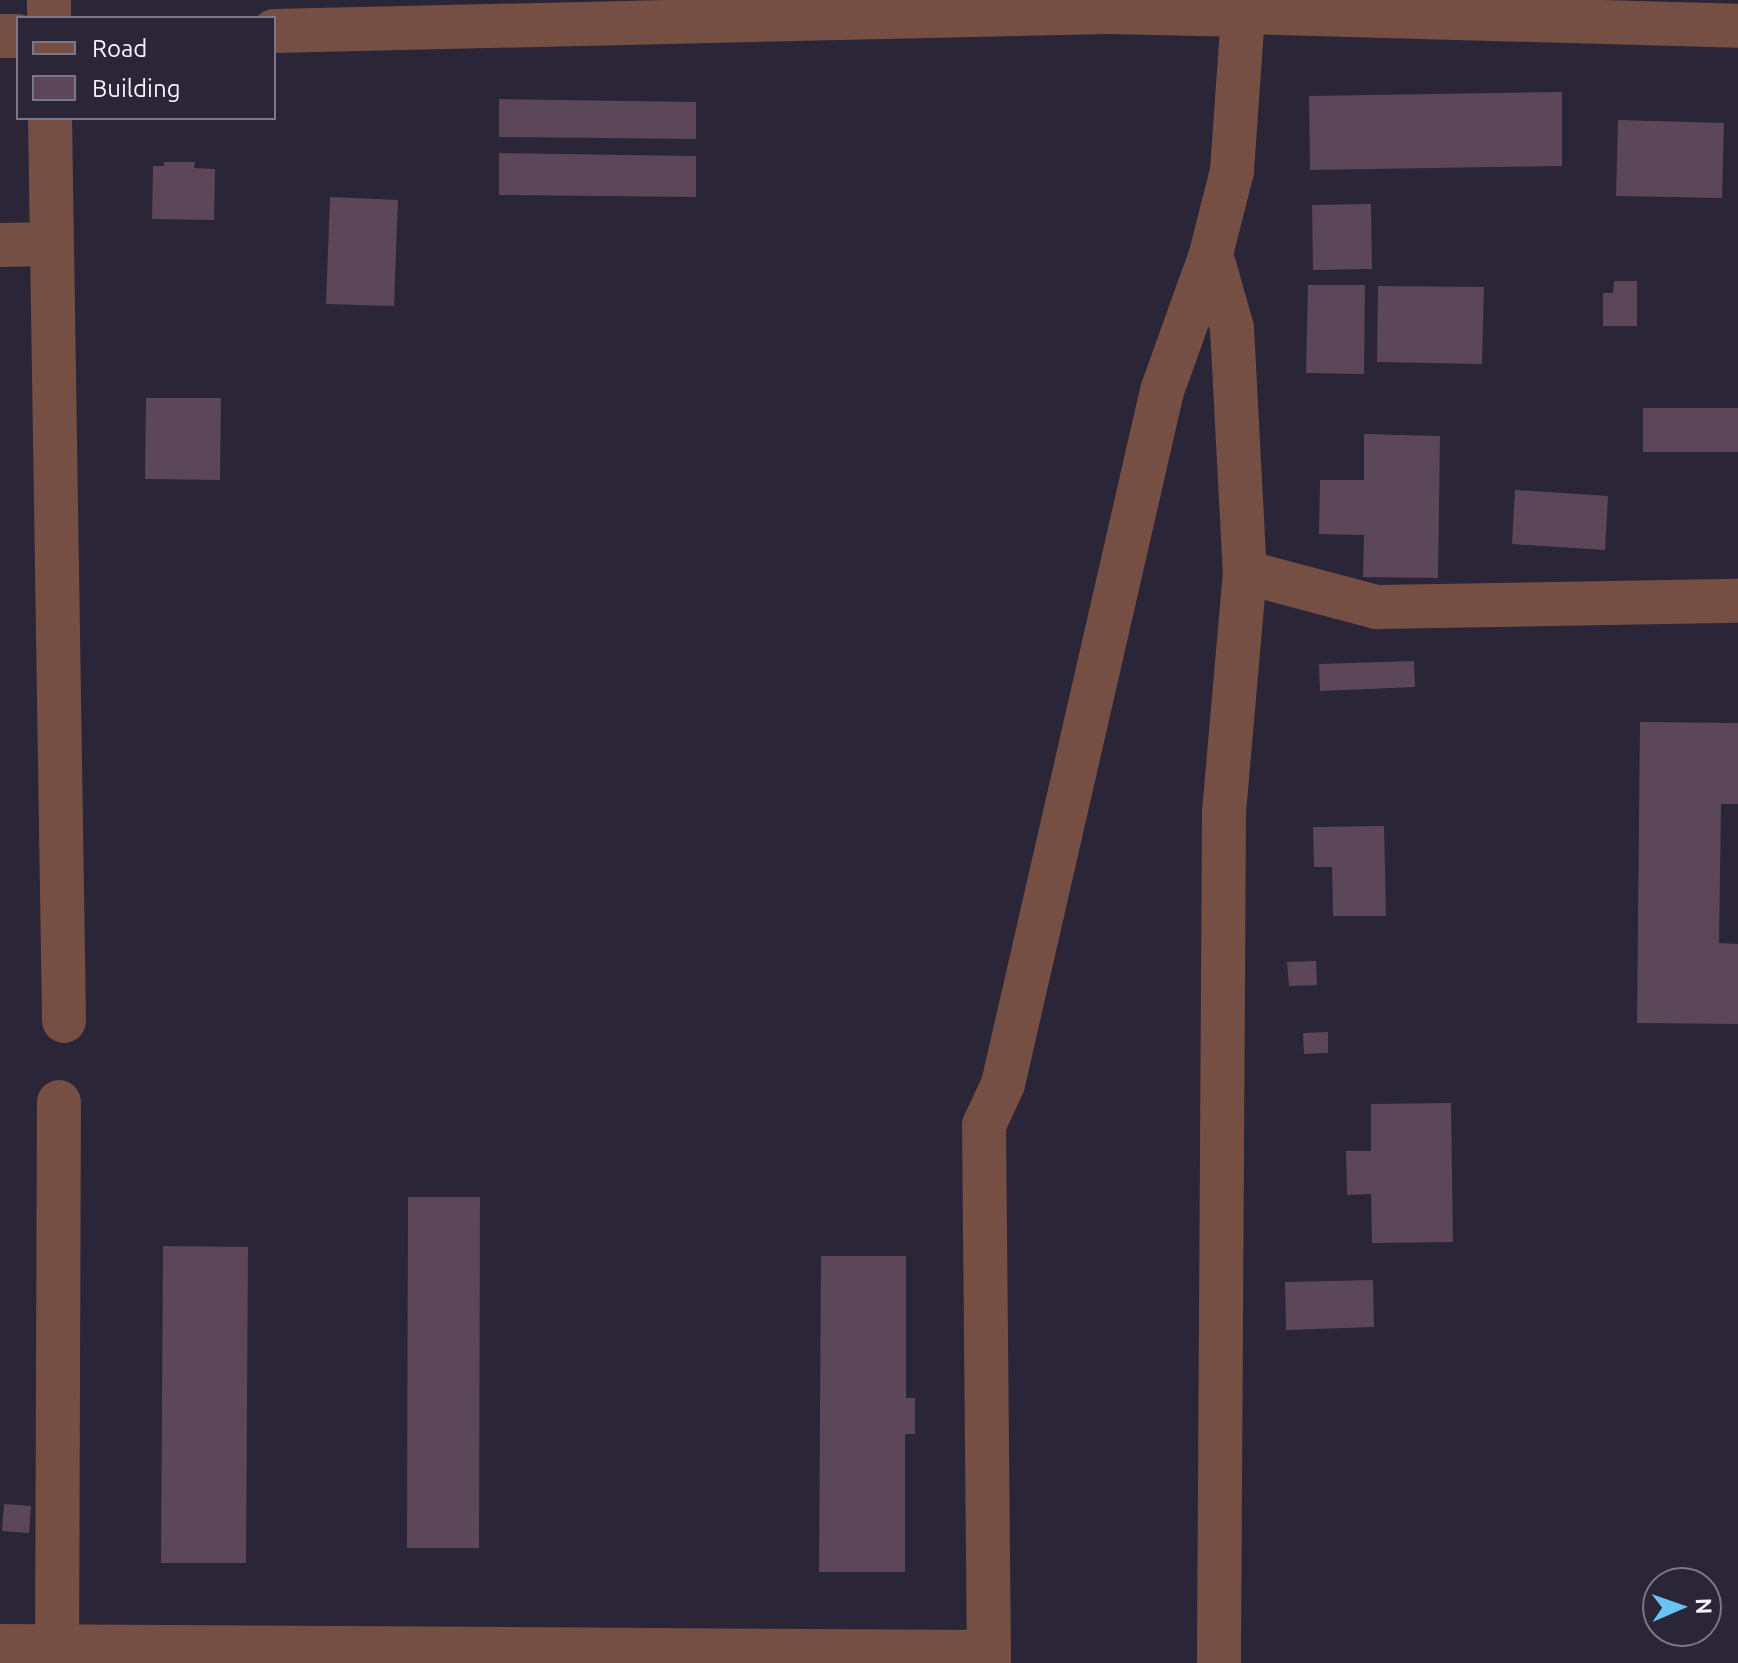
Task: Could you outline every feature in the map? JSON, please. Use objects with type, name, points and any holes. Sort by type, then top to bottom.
[{"type":"street","points":[[276,31],[1108,6],[1738,26]]},
{"type":"street","points":[[0,1646],[57,1654],[989,1657],[984,1125],[1003,1084],[1162,391],[1211,254],[1232,171],[1244,9]]},
{"type":"street","points":[[50,120],[64,1021]]},
{"type":"street","points":[[0,245],[51,244]]},
{"type":"street","points":[[1211,254],[1232,328],[1245,572],[1224,812],[1219,1663]]},
{"type":"street","points":[[1245,572],[1377,607],[1738,601]]},
{"type":"street","points":[[57,1654],[59,1102]]},
{"type":"building","points":[[1562,92],[1562,166],[1310,170],[1309,96]]},
{"type":"building","points":[[499,99],[696,102],[696,139],[499,137]]},
{"type":"building","points":[[1618,120],[1724,123],[1722,198],[1616,196]]},
{"type":"building","points":[[499,153],[696,156],[696,197],[499,195]]},
{"type":"building","points":[[164,162],[195,162],[194,168],[215,169],[214,220],[152,219],[153,166],[164,166]]},
{"type":"building","points":[[330,197],[398,200],[394,306],[326,304]]},
{"type":"building","points":[[1371,204],[1372,269],[1313,270],[1312,205]]},
{"type":"building","points":[[1614,281],[1637,281],[1637,326],[1603,326],[1603,293],[1613,293]]},
{"type":"building","points":[[1308,285],[1365,285],[1364,374],[1306,373]]},
{"type":"building","points":[[1378,286],[1484,287],[1482,364],[1377,362]]},
{"type":"building","points":[[146,398],[221,398],[220,480],[145,479]]},
{"type":"building","points":[[1643,408],[1738,408],[1738,452],[1643,452]]},
{"type":"building","points":[[1364,434],[1440,436],[1438,578],[1363,577],[1364,535],[1319,534],[1320,480],[1364,480]]},
{"type":"building","points":[[1515,490],[1608,496],[1605,550],[1512,544]]},
{"type":"building","points":[[1414,661],[1415,687],[1320,691],[1319,664]]},
{"type":"building","points":[[1640,722],[1738,723],[1738,804],[1721,804],[1719,943],[1738,944],[1738,1024],[1637,1023]]},
{"type":"building","points":[[1384,826],[1386,916],[1333,916],[1332,867],[1314,867],[1313,827]]},
{"type":"building","points":[[1316,961],[1317,985],[1289,986],[1287,962]]},
{"type":"building","points":[[1328,1032],[1328,1053],[1304,1054],[1303,1033]]},
{"type":"building","points":[[1451,1103],[1453,1242],[1372,1243],[1371,1194],[1347,1195],[1346,1151],[1371,1151],[1371,1104]]},
{"type":"building","points":[[408,1197],[480,1197],[479,1548],[407,1548]]},
{"type":"building","points":[[163,1246],[248,1247],[246,1563],[161,1563]]},
{"type":"building","points":[[821,1256],[906,1256],[906,1398],[915,1398],[915,1434],[905,1434],[905,1572],[819,1572]]},
{"type":"building","points":[[1373,1280],[1374,1327],[1286,1330],[1285,1282]]},
{"type":"building","points":[[4,1504],[31,1506],[29,1533],[2,1531]]}]
